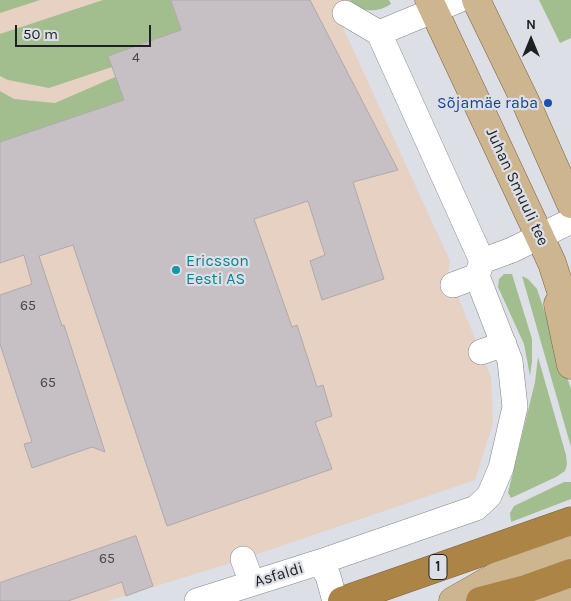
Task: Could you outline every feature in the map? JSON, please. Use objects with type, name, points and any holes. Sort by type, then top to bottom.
[{"type":"highway","name":"1","points":[[342,601],[571,520]]},
{"type":"highway","points":[[480,601],[526,590],[571,573]]},
{"type":"main road","points":[[476,0],[528,107],[571,204]]},
{"type":"main road","name":"Juhan Smuuli tee","points":[[431,5],[552,263],[571,322]]},
{"type":"main road","points":[[552,263],[571,302]]},
{"type":"main road","points":[[552,263],[562,327],[571,365]]},
{"type":"main road","points":[[533,534],[571,509]]},
{"type":"main road","points":[[453,601],[504,572],[571,549]]},
{"type":"main road","points":[[537,601],[571,591]]},
{"type":"lane","points":[[379,33],[431,5],[459,0]]},
{"type":"lane","points":[[320,562],[476,508],[489,496],[500,468],[514,407],[510,361],[492,348],[479,269],[379,33],[345,12]]},
{"type":"lane","points":[[453,285],[512,250],[571,221]]},
{"type":"lane","points":[[244,560],[252,583]]},
{"type":"lane","name":"Asfaldi","points":[[197,601],[320,562],[328,576],[335,601]]},
{"type":"shaded area","points":[[0,0],[350,0],[352,6],[339,19],[450,261],[448,273],[491,377],[493,423],[475,480],[243,559],[108,601],[0,601]]},
{"type":"green space","points":[[0,0],[40,0],[0,13]]},
{"type":"green space","points":[[103,0],[171,0],[196,75],[0,144],[0,91],[14,99],[55,103],[115,77],[165,59],[157,38],[108,56],[112,67],[49,88],[8,80],[0,76],[0,34]]},
{"type":"green space","points":[[350,0],[389,0],[391,4],[381,9],[369,10],[359,7]]},
{"type":"green space","points":[[539,0],[571,0],[571,38],[560,43]]},
{"type":"green space","points":[[504,274],[512,274],[532,339],[530,376],[524,344],[498,287],[499,279]]},
{"type":"green space","points":[[522,276],[528,279],[537,289],[571,389],[571,447]]},
{"type":"green space","points":[[538,357],[567,464],[565,471],[556,477],[511,498],[508,493],[535,382]]},
{"type":"green space","points":[[564,482],[571,482],[571,499],[511,522],[510,513],[514,506]]},
{"type":"building","name":"Ericsson Eesti AS","points":[[171,0],[310,0],[398,170],[353,182],[384,279],[322,300],[310,261],[325,255],[308,201],[254,219],[292,327],[297,325],[317,387],[323,385],[332,416],[315,422],[332,469],[167,526],[73,245],[39,256],[62,326],[64,325],[105,452],[92,447],[32,468],[24,444],[32,442],[0,344],[0,295],[32,284],[24,255],[0,263],[0,142],[124,100],[108,56],[181,30]]},
{"type":"building","points":[[136,536],[153,586],[126,596],[122,582],[68,601],[0,601],[0,583]]},
{"type":"place","name":"Sõjamäe raba","points":[[548,103]]},
{"type":"place","name":"Ericsson Eesti AS","points":[[176,270]]}]
